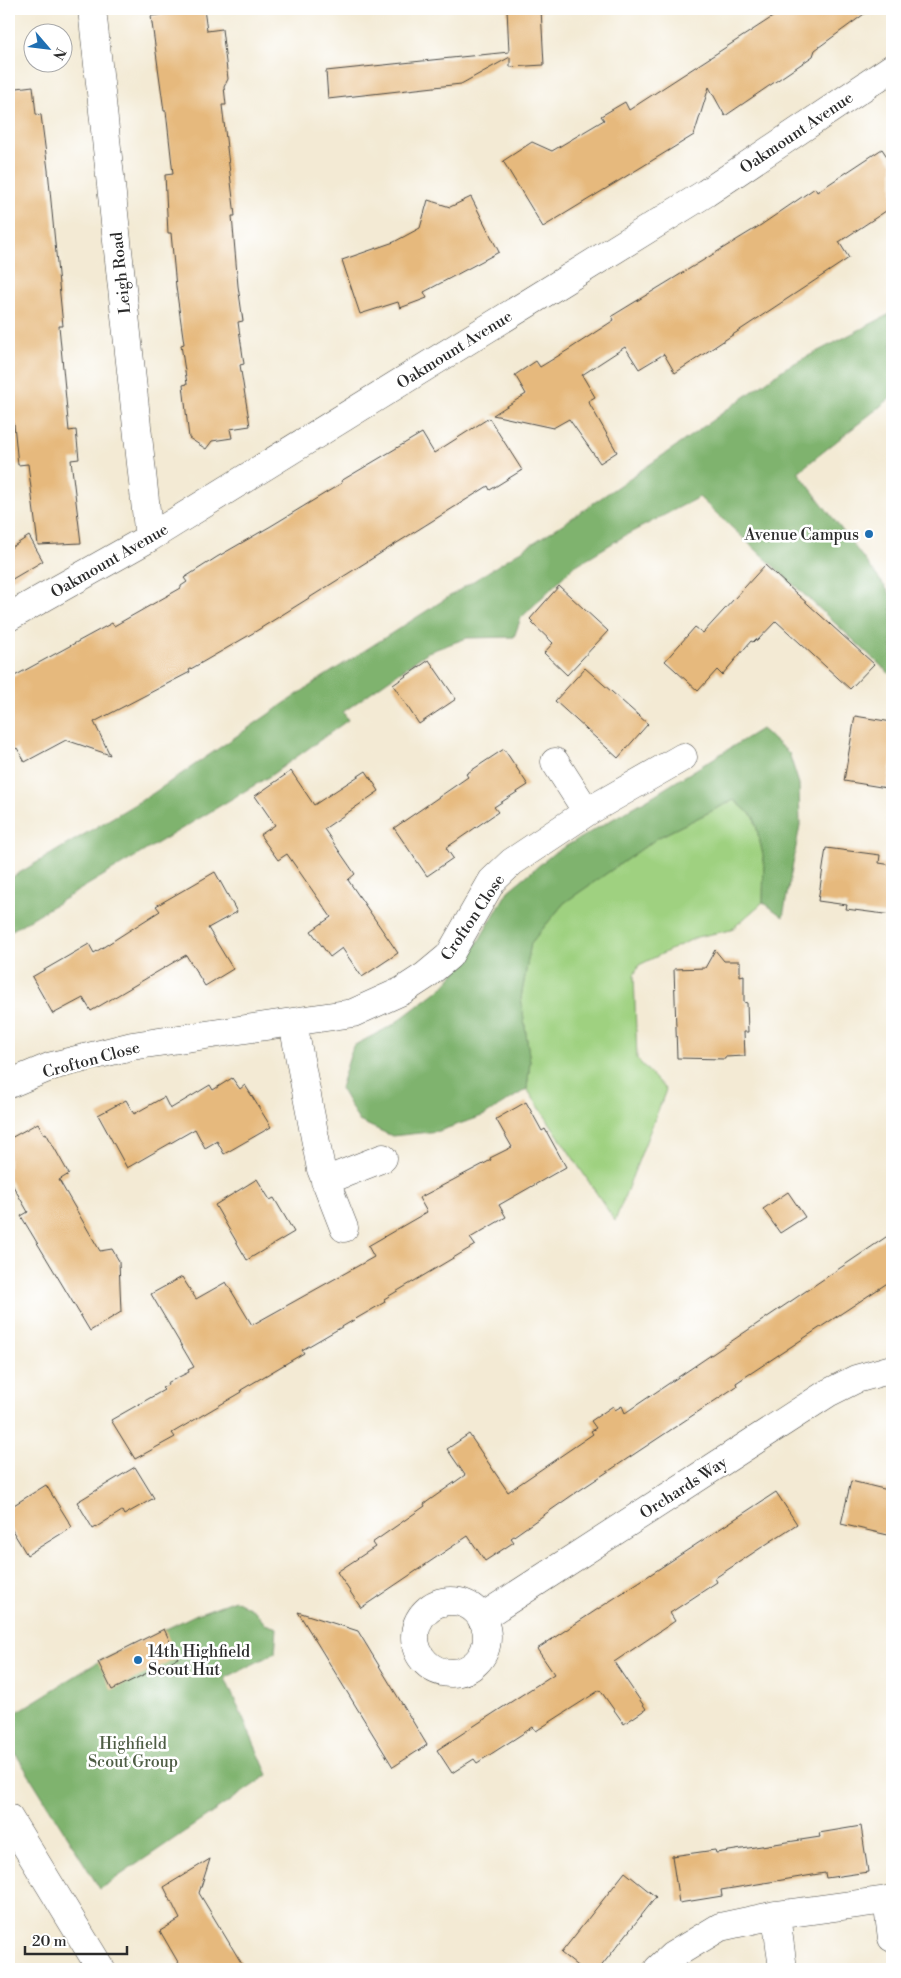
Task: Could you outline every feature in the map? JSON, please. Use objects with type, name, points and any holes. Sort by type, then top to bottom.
[{"type":"street","name":"Leigh Road","points":[[92,9],[149,538]]},
{"type":"street","name":"Oakmount Avenue","points":[[9,617],[149,538],[706,193],[892,68]]},
{"type":"street","name":"Crofton Close","points":[[9,1084],[52,1066],[132,1046],[353,1013],[402,991],[425,976],[449,956],[492,881],[512,862],[587,812],[683,757]]},
{"type":"street","points":[[555,762],[587,812]]},
{"type":"street","points":[[293,1023],[321,1169],[344,1228]]},
{"type":"street","points":[[325,1181],[382,1158]]},
{"type":"street","name":"Orchards Way","points":[[481,1618],[822,1397],[856,1379],[892,1369]]},
{"type":"street","points":[[9,1818],[101,1969]]},
{"type":"street","points":[[669,1965],[720,1926],[776,1915],[890,1901],[892,1938]]},
{"type":"street","points":[[776,1915],[783,1969]]},
{"type":"green space","points":[[892,313],[892,397],[798,472],[892,596],[892,676],[699,497],[626,535],[573,567],[521,618],[514,637],[467,638],[428,652],[343,712],[348,720],[270,776],[9,932],[9,879],[152,794],[320,679],[569,520],[785,368]]},
{"type":"green space","points":[[761,729],[789,753],[799,784],[800,825],[783,917],[763,902],[764,859],[754,817],[734,800],[659,837],[564,903],[531,943],[521,998],[530,1062],[527,1089],[485,1115],[439,1131],[392,1136],[359,1121],[340,1088],[353,1046],[391,1026],[444,986],[472,952],[508,891],[554,853],[651,797]]},
{"type":"green space","points":[[734,800],[754,817],[764,859],[763,902],[731,930],[697,937],[639,965],[634,975],[637,1059],[666,1090],[615,1221],[527,1089],[530,1062],[521,998],[531,943],[564,903],[659,837]]},
{"type":"green space","name":"Highfield Scout Group","points":[[235,1600],[255,1611],[265,1624],[277,1628],[275,1653],[225,1678],[268,1775],[100,1889],[9,1743],[9,1717],[98,1662],[197,1614]]},
{"type":"building","points":[[204,9],[207,31],[222,29],[228,79],[224,87],[226,105],[222,105],[235,216],[232,216],[243,321],[238,322],[244,364],[240,365],[250,426],[230,429],[232,438],[212,441],[206,449],[189,438],[183,385],[187,384],[181,345],[184,344],[171,233],[168,233],[165,175],[173,174],[166,111],[164,111],[151,16]]},
{"type":"building","points":[[507,9],[541,9],[544,65],[510,67],[510,57],[461,84],[328,99],[326,71],[509,52]]},
{"type":"building","points":[[785,9],[871,9],[815,50],[813,56],[725,116],[709,87],[694,135],[543,227],[503,161],[532,142],[552,151],[604,120],[601,116],[625,102],[629,110]]},
{"type":"building","points":[[33,86],[36,114],[41,115],[48,170],[63,326],[59,326],[69,431],[76,430],[79,459],[71,460],[81,543],[38,545],[28,464],[18,465],[14,424],[9,424],[9,383],[12,382],[9,335],[9,89]]},
{"type":"building","points":[[882,149],[892,164],[892,207],[839,242],[849,258],[675,373],[664,354],[639,369],[625,347],[582,375],[595,397],[588,401],[617,452],[600,463],[569,419],[553,428],[493,415],[526,394],[515,375],[536,361],[540,367],[568,350],[614,320],[612,316],[761,225],[815,188],[817,192]]},
{"type":"building","points":[[471,197],[499,252],[424,292],[427,298],[400,308],[398,302],[360,314],[342,260],[394,242],[420,228],[428,200],[450,207]]},
{"type":"building","points":[[489,418],[522,470],[490,490],[488,486],[253,633],[189,670],[190,672],[94,722],[110,755],[66,740],[25,762],[17,748],[9,753],[9,679],[112,623],[114,626],[181,588],[187,582],[184,578],[422,433],[434,453]]},
{"type":"building","points":[[29,536],[43,561],[9,581],[9,549]]},
{"type":"building","points":[[765,565],[874,664],[850,689],[776,621],[757,641],[756,639],[753,642],[751,641],[722,675],[717,670],[698,691],[665,661],[695,627],[703,633]]},
{"type":"building","points":[[559,586],[608,631],[567,675],[544,653],[553,643],[530,619]]},
{"type":"building","points":[[429,660],[456,699],[419,724],[393,685]]},
{"type":"building","points":[[585,668],[648,724],[618,758],[555,701]]},
{"type":"building","points":[[855,716],[892,722],[892,756],[887,788],[844,781]]},
{"type":"building","points":[[504,749],[528,785],[494,807],[498,812],[446,848],[453,858],[427,876],[394,828],[468,777],[466,774]]},
{"type":"building","points":[[291,771],[314,805],[366,771],[379,791],[324,829],[355,874],[348,880],[398,953],[362,977],[342,948],[330,957],[311,931],[331,917],[287,854],[278,860],[260,835],[275,825],[255,796]]},
{"type":"building","points":[[826,848],[880,855],[879,863],[892,865],[892,915],[846,909],[847,905],[818,901]]},
{"type":"building","points":[[215,872],[237,912],[208,928],[233,969],[205,986],[186,955],[91,1011],[83,998],[53,1014],[32,977],[89,944],[94,953],[160,911],[156,906]]},
{"type":"building","points":[[715,950],[724,961],[740,961],[740,976],[744,975],[744,1002],[747,1003],[748,1032],[744,1032],[745,1056],[725,1057],[725,1059],[677,1058],[674,969],[705,968]]},
{"type":"building","points":[[232,1078],[240,1089],[245,1085],[271,1127],[224,1154],[217,1141],[205,1148],[195,1129],[127,1168],[98,1115],[126,1100],[134,1114],[164,1097],[170,1109],[210,1085],[213,1090]]},
{"type":"building","points":[[526,1102],[542,1131],[545,1129],[566,1167],[499,1205],[506,1217],[470,1238],[475,1245],[384,1299],[385,1302],[302,1350],[304,1353],[172,1433],[175,1437],[135,1459],[111,1420],[164,1390],[162,1388],[168,1385],[167,1383],[189,1372],[188,1370],[194,1367],[151,1294],[182,1277],[196,1299],[226,1282],[252,1325],[374,1257],[368,1246],[427,1212],[419,1198],[512,1147],[496,1119]]},
{"type":"building","points":[[38,1123],[44,1134],[46,1133],[69,1174],[59,1180],[100,1251],[112,1249],[119,1261],[121,1312],[90,1331],[21,1216],[28,1212],[9,1179],[9,1139]]},
{"type":"building","points":[[257,1179],[270,1200],[274,1198],[294,1232],[247,1260],[215,1205]]},
{"type":"building","points":[[788,1192],[805,1217],[780,1233],[763,1209]]},
{"type":"building","points":[[892,1233],[892,1280],[736,1383],[737,1386],[571,1496],[511,1538],[514,1542],[485,1561],[468,1536],[361,1608],[337,1572],[375,1547],[372,1543],[465,1475],[447,1449],[469,1434],[508,1492],[593,1434],[591,1431],[596,1428],[591,1421],[613,1406],[615,1410],[622,1406],[625,1413]]},
{"type":"building","points":[[135,1467],[154,1498],[124,1515],[122,1511],[93,1529],[77,1502]]},
{"type":"building","points":[[851,1481],[892,1491],[892,1536],[841,1524]]},
{"type":"building","points":[[46,1485],[72,1527],[27,1555],[9,1525],[9,1508]]},
{"type":"building","points":[[776,1492],[797,1524],[715,1578],[717,1582],[670,1613],[675,1621],[614,1662],[646,1709],[624,1724],[600,1690],[536,1731],[533,1727],[477,1763],[474,1759],[452,1773],[437,1750],[554,1674],[537,1649]]},
{"type":"building","points":[[298,1612],[358,1631],[427,1745],[393,1767]]},
{"type":"building","name":"14th Highfield Scout Hut","points":[[164,1629],[178,1658],[112,1690],[98,1662]]},
{"type":"building","points":[[861,1826],[868,1872],[826,1878],[825,1873],[721,1890],[722,1896],[679,1903],[672,1856],[715,1850],[716,1853],[820,1837],[819,1833]]},
{"type":"building","points":[[210,1859],[199,1893],[245,1969],[182,1969],[160,1931],[180,1919],[164,1887]]},
{"type":"building","points":[[625,1872],[656,1897],[599,1969],[581,1969],[561,1953]]},
{"type":"place","name":"Avenue Campus","points":[[869,534]]},
{"type":"place","name":"14th Highfield Scout Hut","points":[[138,1660]]}]
